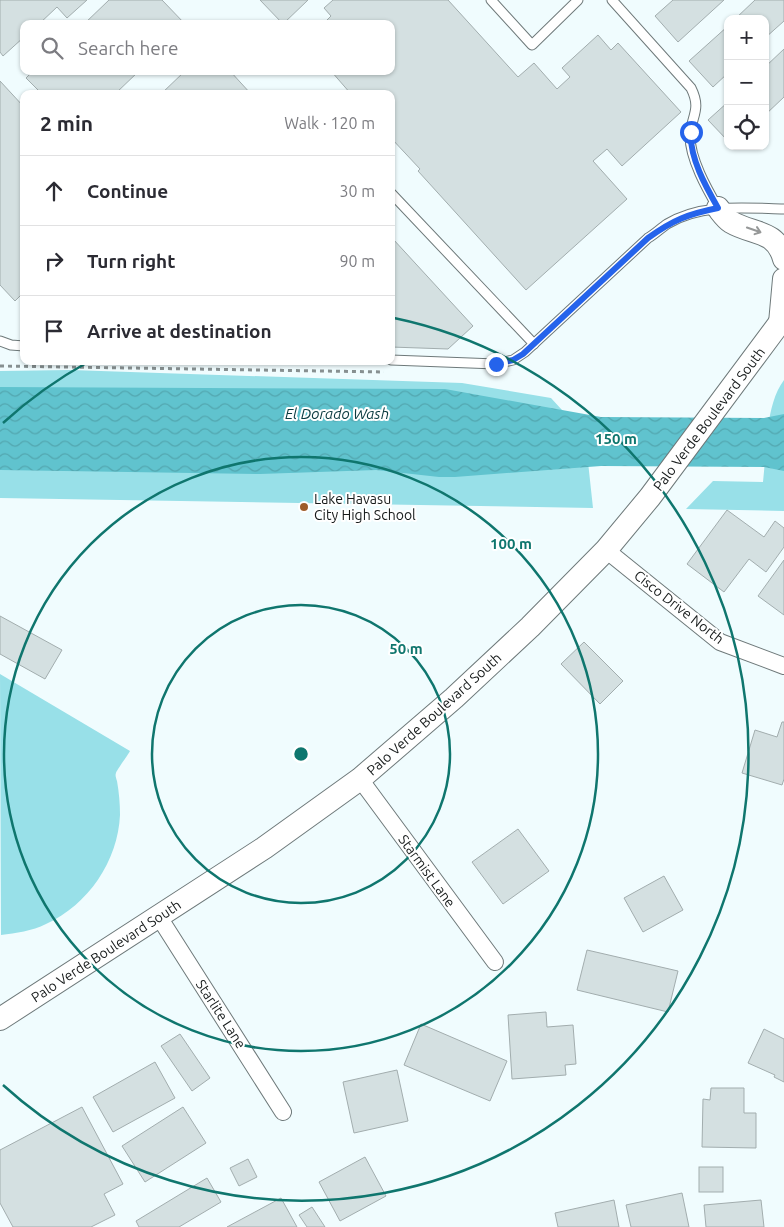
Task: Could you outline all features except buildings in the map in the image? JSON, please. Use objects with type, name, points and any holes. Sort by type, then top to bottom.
[{"type":"main road","points":[[718,208],[732,223],[761,232],[773,240],[779,247],[784,259]]},
{"type":"main road","points":[[782,320],[784,279]]},
{"type":"main road","name":"Palo Verde Boulevard South","points":[[0,1019],[264,848],[360,779],[472,681],[606,550],[650,497],[782,320]]},
{"type":"street","name":"Cisco Drive North","points":[[606,550],[720,642],[784,666]]},
{"type":"street","name":"Starmist Lane","points":[[360,779],[495,962]]},
{"type":"street","name":"Starlite Lane","points":[[159,917],[284,1112]]},
{"type":"lane","points":[[491,0],[532,45],[578,0]]},
{"type":"lane","points":[[612,0],[689,84],[694,94],[696,105],[691,132],[692,149],[705,186],[718,208]]},
{"type":"lane","points":[[395,197],[534,344]]},
{"type":"lane","points":[[395,360],[499,364],[517,358],[648,238],[668,224],[689,214],[718,208],[784,209]]},
{"type":"lane","points":[[0,341],[20,346]]},
{"type":"path","points":[[0,366],[385,372]]},
{"type":"shaded area","points":[[71,370],[462,383],[551,398],[562,410],[584,425],[593,508],[0,498],[0,371]]},
{"type":"shaded area","points":[[784,380],[784,511],[686,509],[713,481],[763,482],[770,415],[773,402]]},
{"type":"shaded area","points":[[0,674],[130,751],[116,774],[120,815],[114,849],[98,880],[75,905],[61,916],[35,928],[1,935]]},
{"type":"water","name":"El Dorado Wash","points":[[0,387],[445,389],[601,417],[764,418],[784,414],[784,471],[764,467],[601,466],[439,477],[376,470],[260,474],[0,470]]},
{"type":"place","name":"Lake Havasu City High School","points":[[304,507]]},
{"type":"route","points":[[496,364],[513,360],[523,354],[648,238],[668,224],[689,214],[718,208],[705,186],[692,149],[691,132]]}]
